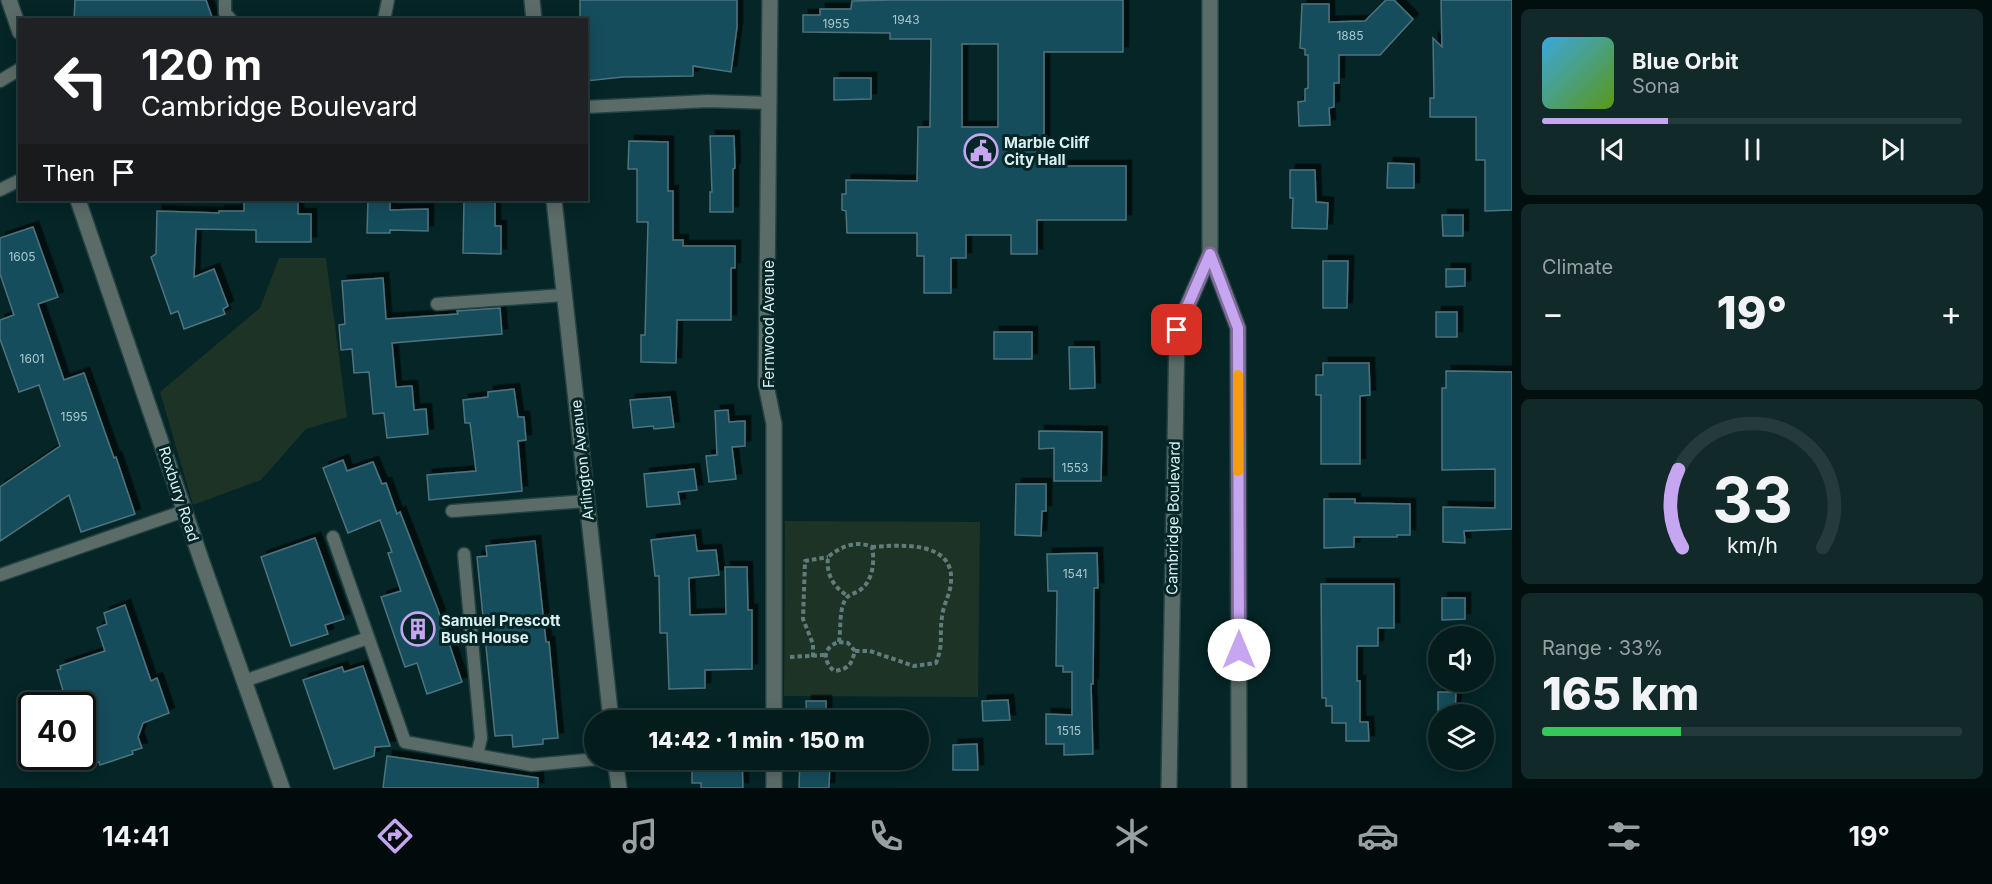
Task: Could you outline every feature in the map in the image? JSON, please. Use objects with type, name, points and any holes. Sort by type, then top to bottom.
[{"type":"street","points":[[9,0],[18,26]]},
{"type":"street","points":[[532,0],[534,18]]},
{"type":"street","name":"Fernwood Avenue","points":[[770,0],[766,385],[774,424],[774,710]]},
{"type":"street","name":"Cambridge Boulevard","points":[[1210,0],[1210,254],[1238,328],[1239,788]]},
{"type":"street","name":"Roxbury Road","points":[[78,201],[282,788]]},
{"type":"street","name":"Arlington Avenue","points":[[554,201],[610,710]]},
{"type":"street","name":"Cambridge Boulevard","points":[[1169,788],[1177,330],[1210,254]]},
{"type":"street","points":[[617,770],[619,788]]},
{"type":"street","points":[[774,770],[774,788]]},
{"type":"lane","points":[[225,0],[225,13],[229,18]]},
{"type":"lane","points":[[384,18],[388,0]]},
{"type":"lane","points":[[0,81],[18,70]]},
{"type":"lane","points":[[588,106],[708,101],[769,103]]},
{"type":"lane","points":[[0,190],[18,181]]},
{"type":"lane","points":[[437,304],[564,295]]},
{"type":"lane","points":[[452,511],[587,501]]},
{"type":"lane","points":[[0,575],[184,511]]},
{"type":"lane","points":[[333,537],[405,742],[532,765],[584,760]]},
{"type":"lane","points":[[464,554],[481,738],[477,755]]},
{"type":"lane","points":[[244,681],[368,638]]},
{"type":"path","points":[[813,657],[813,644],[803,619],[805,561],[828,557],[835,551],[848,546],[866,544],[872,547],[899,544],[926,547],[945,560],[951,572],[951,582],[942,617],[942,649],[936,663],[914,666],[870,651],[855,651],[848,644],[839,642],[831,644],[826,651],[827,665],[834,671],[845,669],[851,665],[855,651]]},
{"type":"path","points":[[839,642],[842,609],[848,596],[861,590],[869,578],[874,561],[872,547]]},
{"type":"path","points":[[828,557],[827,566],[831,580],[840,591],[848,596]]},
{"type":"path","points":[[774,656],[825,656]]},
{"type":"green space","points":[[279,258],[326,258],[347,417],[306,429],[261,480],[193,505],[160,392],[260,308]]},
{"type":"green space","points":[[785,521],[980,522],[978,697],[784,696]]},
{"type":"building","points":[[75,0],[206,0],[212,18],[74,18]]},
{"type":"building","points":[[580,0],[737,0],[737,27],[731,72],[693,66],[693,76],[623,77],[588,81],[588,18],[580,18]]},
{"type":"building","name":"Marble Cliff City Hall","points":[[1123,0],[1123,52],[1044,52],[1044,166],[1126,166],[1126,220],[1037,220],[1037,254],[1011,254],[1011,235],[966,235],[966,258],[951,258],[951,293],[924,293],[924,256],[917,256],[917,233],[847,233],[846,211],[842,210],[842,194],[846,194],[846,180],[917,181],[918,127],[930,127],[931,39],[890,39],[890,33],[803,32],[803,15],[820,15],[820,9],[851,9],[852,1]],"holes":[[[962,44],[998,44],[998,127],[962,127]]]},
{"type":"building","points":[[1386,0],[1394,0],[1413,19],[1380,55],[1339,55],[1339,83],[1334,83],[1334,107],[1329,108],[1330,125],[1299,126],[1298,102],[1305,101],[1305,89],[1308,88],[1308,55],[1305,55],[1305,49],[1300,48],[1302,4],[1329,4],[1329,22],[1365,21]]},
{"type":"building","points":[[1441,0],[1512,0],[1512,210],[1485,211],[1485,160],[1476,160],[1476,117],[1430,117],[1430,98],[1434,98],[1433,38],[1442,47]]},
{"type":"building","points":[[834,78],[871,78],[871,99],[834,100]]},
{"type":"building","points":[[710,136],[734,136],[733,212],[710,212],[710,192],[712,192]]},
{"type":"building","points":[[629,141],[668,142],[668,191],[673,191],[673,240],[683,240],[683,246],[735,246],[735,268],[731,268],[731,320],[677,320],[676,363],[641,362],[641,335],[645,335],[648,222],[637,222],[637,169],[628,169]]},
{"type":"building","points":[[1388,163],[1414,164],[1414,188],[1387,188]]},
{"type":"building","points":[[1290,170],[1315,170],[1316,202],[1328,203],[1327,229],[1292,228],[1293,198],[1290,198]]},
{"type":"building","points":[[244,201],[298,201],[298,214],[311,214],[311,242],[256,242],[256,230],[196,229],[194,277],[214,269],[228,306],[223,309],[225,314],[184,329],[178,311],[171,314],[151,257],[156,254],[157,211],[219,213],[219,211],[244,211]]},
{"type":"building","points":[[368,201],[390,201],[390,210],[428,209],[428,231],[390,230],[390,233],[367,233]]},
{"type":"building","points":[[464,201],[495,201],[495,226],[501,226],[501,254],[463,253]]},
{"type":"building","points":[[1442,215],[1463,215],[1463,236],[1443,236]]},
{"type":"building","points":[[33,227],[58,297],[38,304],[64,380],[84,373],[135,514],[81,532],[69,495],[0,541],[0,487],[60,446],[39,385],[19,392],[0,339],[0,320],[14,315],[0,274],[0,238]]},
{"type":"building","points":[[1323,261],[1348,261],[1347,308],[1323,308]]},
{"type":"building","points":[[1446,269],[1465,269],[1465,286],[1446,287]]},
{"type":"building","points":[[383,278],[386,319],[458,314],[457,311],[500,308],[502,334],[392,343],[396,387],[412,386],[414,410],[426,409],[428,434],[387,438],[384,413],[373,414],[369,372],[354,373],[352,349],[341,350],[339,325],[345,324],[342,281]]},
{"type":"building","points":[[1436,312],[1457,312],[1457,337],[1436,337]]},
{"type":"building","points":[[994,332],[1032,332],[1032,359],[994,359]]},
{"type":"building","points":[[1069,347],[1094,347],[1095,388],[1070,389]]},
{"type":"building","points":[[1323,363],[1369,363],[1370,395],[1360,396],[1360,464],[1321,464],[1321,395],[1316,395],[1316,375],[1323,375]]},
{"type":"building","points":[[1446,371],[1512,372],[1512,529],[1464,531],[1465,543],[1443,542],[1443,507],[1495,508],[1495,469],[1442,470],[1442,388],[1446,388]]},
{"type":"building","points":[[514,389],[518,417],[524,417],[526,440],[518,441],[522,491],[429,500],[427,475],[476,471],[470,423],[465,423],[463,400],[488,397],[488,392]]},
{"type":"building","points":[[670,397],[674,427],[633,428],[630,400]]},
{"type":"building","points":[[728,410],[729,422],[745,421],[745,446],[732,447],[736,479],[709,482],[706,456],[717,455],[715,411]]},
{"type":"building","points":[[1039,431],[1102,432],[1101,481],[1054,481],[1054,448],[1039,449]]},
{"type":"building","points":[[343,460],[347,471],[373,462],[382,484],[386,483],[397,514],[400,512],[438,610],[462,682],[427,694],[417,663],[405,667],[381,597],[401,591],[388,553],[392,552],[380,520],[348,533],[323,468]]},
{"type":"building","points":[[694,469],[697,490],[678,492],[680,504],[647,507],[644,474]]},
{"type":"building","points":[[1016,484],[1046,484],[1046,511],[1042,511],[1041,536],[1015,535]]},
{"type":"building","points":[[1324,499],[1355,499],[1355,503],[1410,504],[1410,535],[1354,537],[1354,547],[1324,548]]},
{"type":"building","points":[[695,535],[697,551],[716,550],[719,575],[689,578],[690,615],[726,614],[725,567],[747,567],[748,610],[752,610],[752,669],[705,670],[705,688],[669,689],[667,633],[660,633],[659,576],[655,576],[651,540]]},
{"type":"building","points":[[315,538],[344,619],[325,625],[328,634],[291,646],[261,557]]},
{"type":"building","points":[[535,541],[546,642],[549,642],[558,738],[543,739],[543,744],[513,747],[512,735],[495,736],[477,557],[487,556],[486,546]]},
{"type":"building","points":[[1097,553],[1098,588],[1094,588],[1093,684],[1091,684],[1093,754],[1064,755],[1064,744],[1046,744],[1046,714],[1072,715],[1072,672],[1063,672],[1063,666],[1056,666],[1057,591],[1048,591],[1047,554]]},
{"type":"building","points":[[1321,584],[1394,584],[1394,628],[1378,628],[1378,646],[1357,646],[1360,722],[1368,722],[1369,741],[1346,741],[1346,723],[1332,723],[1332,706],[1326,706],[1326,698],[1322,698]]},
{"type":"building","points":[[1442,598],[1465,598],[1465,619],[1442,620]]},
{"type":"building","points":[[125,605],[151,681],[157,678],[169,713],[143,723],[138,737],[142,748],[132,751],[133,754],[100,765],[99,762],[96,763],[96,692],[63,692],[57,670],[61,669],[60,666],[105,651],[97,628],[107,624],[104,613]]},
{"type":"building","points":[[363,666],[390,746],[375,747],[374,756],[334,769],[303,680],[342,667],[344,672]]},
{"type":"building","points":[[1438,692],[1456,692],[1455,704],[1438,704]]},
{"type":"building","points":[[1008,700],[1010,720],[983,721],[982,701]]},
{"type":"building","points":[[806,701],[826,701],[826,710],[806,710]]},
{"type":"building","points":[[977,744],[978,770],[953,770],[953,745]]},
{"type":"building","points":[[387,756],[538,778],[538,788],[383,788]]},
{"type":"building","points":[[692,770],[742,770],[743,788],[701,788],[701,783],[692,783]]},
{"type":"building","points":[[800,770],[830,770],[829,788],[799,788]]},
{"type":"slow traffic","points":[[1238,375],[1238,471]]},
{"type":"place","name":"Marble Cliff City Hall","points":[[981,151]]},
{"type":"place","name":"Samuel Prescott Bush House","points":[[418,629]]},
{"type":"route","points":[[1177,330],[1210,254],[1238,328],[1239,650]]}]
